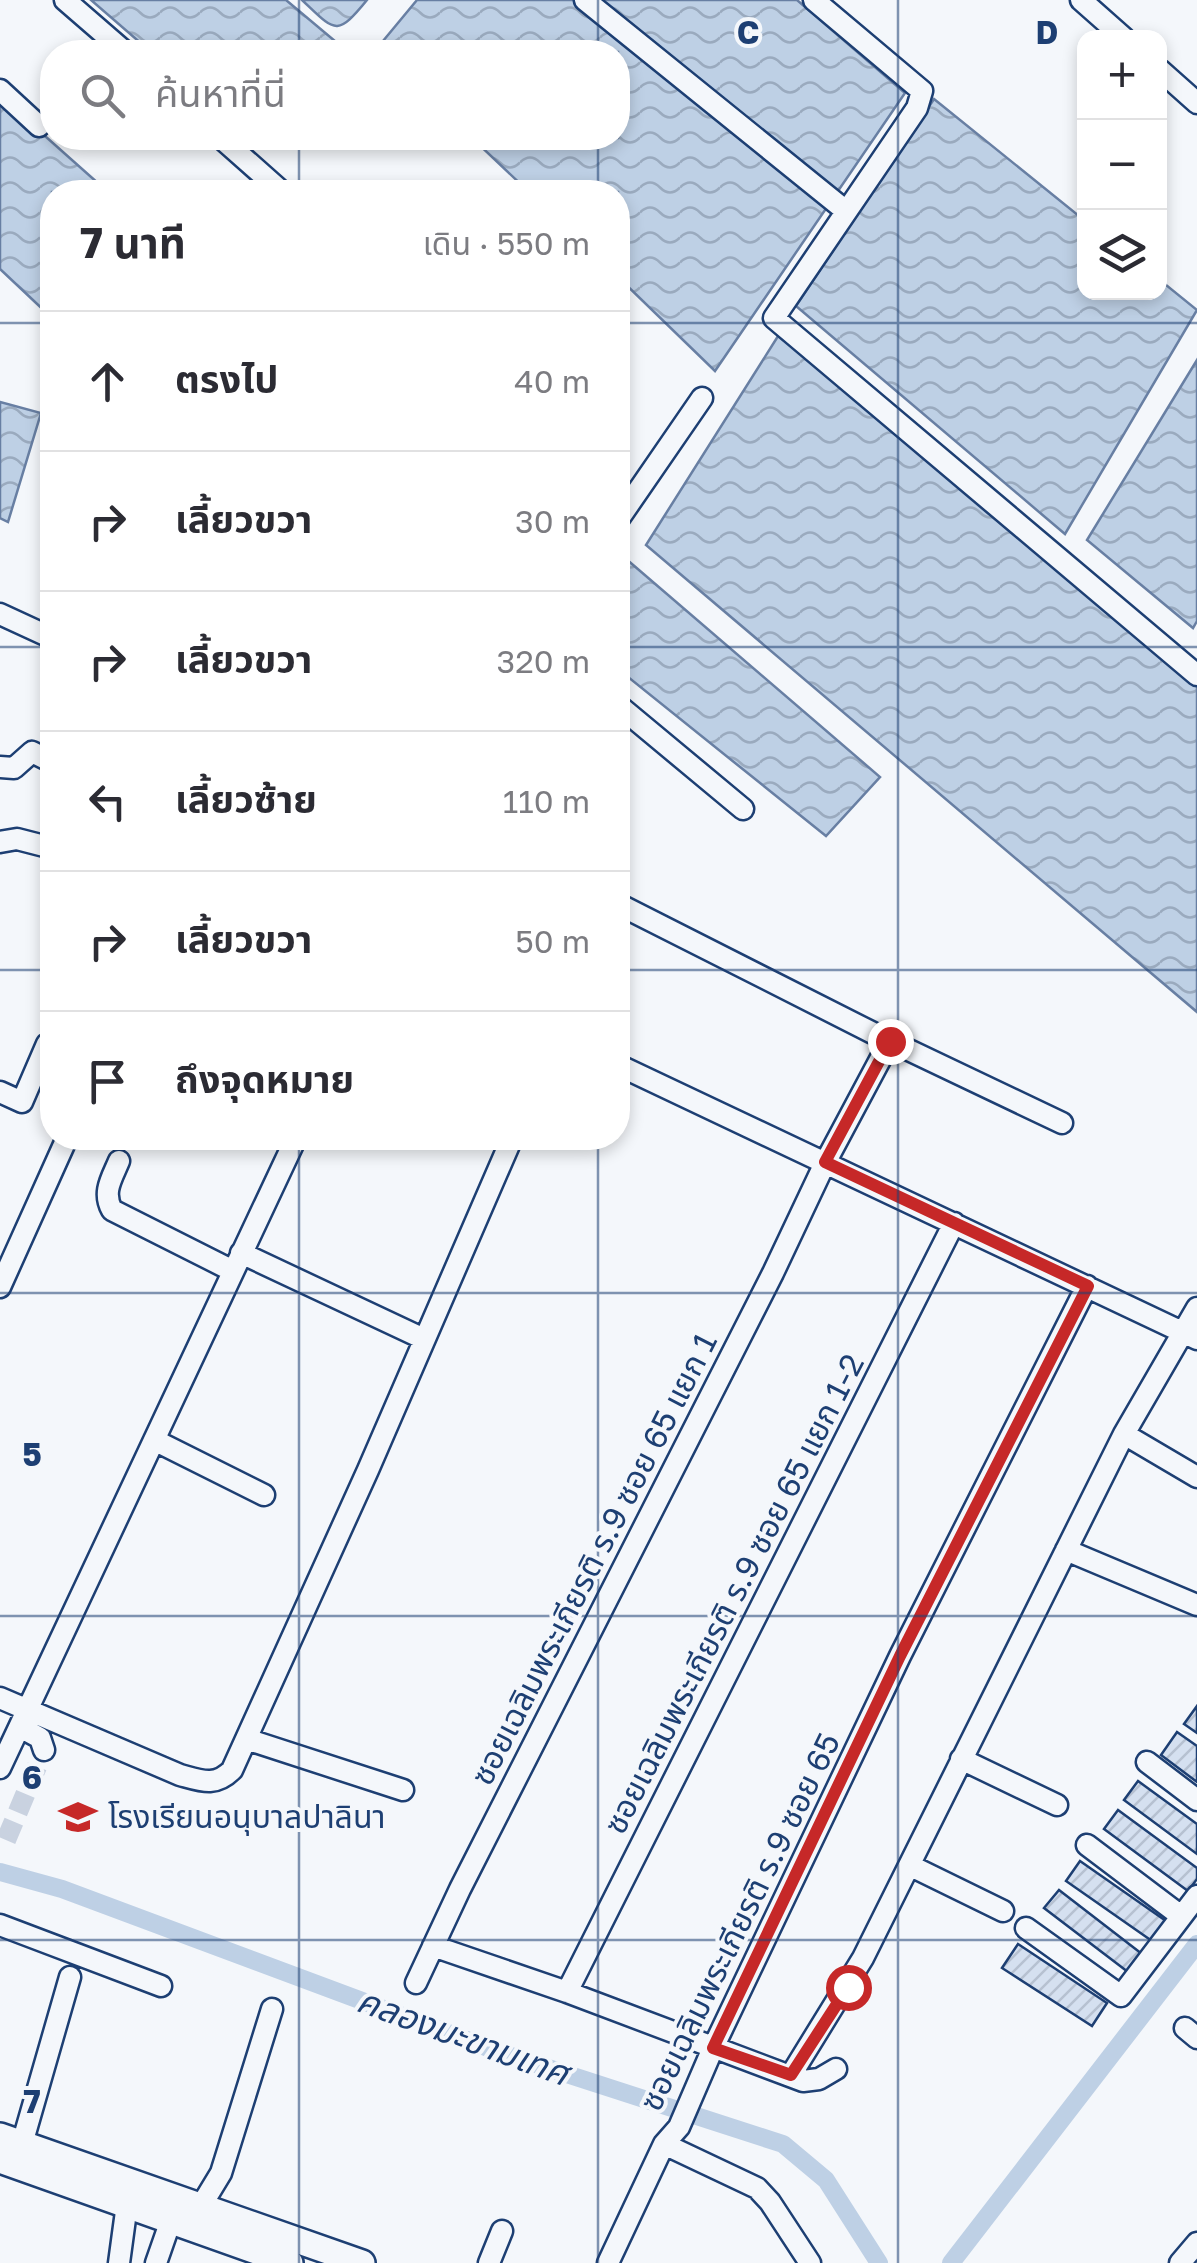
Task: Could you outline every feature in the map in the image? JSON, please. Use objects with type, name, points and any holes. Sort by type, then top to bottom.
[{"type":"main road","points":[[11,2140],[362,2263]]},
{"type":"main road","points":[[0,2160],[290,2263]]},
{"type":"street","points":[[65,0],[111,40]]},
{"type":"street","points":[[585,0],[846,211]]},
{"type":"street","points":[[814,0],[922,91],[916,108],[774,318],[1197,674]]},
{"type":"street","points":[[1082,0],[1115,30]]},
{"type":"street","points":[[1167,76],[1197,103]]},
{"type":"street","points":[[0,90],[39,126]]},
{"type":"street","points":[[234,150],[268,180]]},
{"type":"street","points":[[630,495],[702,398]]},
{"type":"street","points":[[0,614],[40,632]]},
{"type":"street","points":[[630,715],[742,808]]},
{"type":"street","points":[[0,768],[14,768],[32,752],[40,756]]},
{"type":"street","points":[[0,842],[40,845]]},
{"type":"street","points":[[630,910],[1062,1123]]},
{"type":"street","name":"ซอยเฉลิมพระเกียรติ ร.9 ซอย 65 แยก 1","points":[[416,1983],[825,1162],[890,1041]]},
{"type":"street","points":[[0,1092],[22,1102],[40,1060]]},
{"type":"street","points":[[630,1078],[825,1162],[1190,1335]]},
{"type":"street","points":[[0,1287],[62,1150]]},
{"type":"street","points":[[0,1768],[290,1150]]},
{"type":"street","points":[[24,1718],[207,1783],[221,1780],[232,1770],[507,1150]]},
{"type":"street","points":[[119,1161],[108,1187],[107,1200],[112,1210],[424,1340]]},
{"type":"street","name":"ซอยเฉลิมพระเกียรติ ร.9 ซอย 65 แยก 1-2","points":[[567,1992],[954,1223]]},
{"type":"street","name":"ซอยเฉลิมพระเกียรติ ร.9 ซอย 65","points":[[608,2263],[664,2144],[679,2127],[900,1656],[1088,1286]]},
{"type":"street","points":[[791,2075],[848,1987],[1124,1434],[1190,1335],[1197,1308]]},
{"type":"street","points":[[1124,1434],[1197,1477]]},
{"type":"street","points":[[154,1440],[264,1496]]},
{"type":"street","points":[[1066,1550],[1197,1606]]},
{"type":"street","points":[[0,1698],[24,1718],[44,1750]]},
{"type":"street","points":[[246,1739],[403,1790]]},
{"type":"street","points":[[960,1759],[1056,1805]]},
{"type":"street","points":[[1147,1762],[1197,1800]]},
{"type":"street","points":[[1087,1845],[1181,1916]]},
{"type":"street","points":[[911,1866],[1002,1911]]},
{"type":"street","points":[[1026,1928],[1121,1996],[1197,1896]]},
{"type":"street","points":[[0,1925],[161,1986]]},
{"type":"street","points":[[433,1946],[791,2075],[811,2081],[836,2069]]},
{"type":"street","points":[[11,2140],[70,1977]]},
{"type":"street","points":[[201,2206],[221,2173],[272,2009]]},
{"type":"street","points":[[664,2144],[756,2188],[770,2202],[810,2263]]},
{"type":"street","points":[[119,2263],[127,2204]]},
{"type":"street","points":[[156,2263],[172,2220]]},
{"type":"street","points":[[489,2263],[502,2232]]},
{"type":"street","points":[[1180,2263],[1197,2243]]},
{"type":"water","points":[[91,0],[286,0],[334,40],[137,40]]},
{"type":"water","points":[[302,0],[367,0],[342,25],[335,26]]},
{"type":"water","points":[[417,0],[797,0],[905,93],[715,371],[630,289],[630,180],[516,180],[485,150],[630,150],[630,40],[384,40]]},
{"type":"water","points":[[0,96],[40,132],[40,150],[61,150],[94,180],[40,180],[40,307],[0,269]]},
{"type":"water","points":[[934,99],[1077,214],[1077,300],[1167,300],[1167,286],[1197,310],[1065,534],[796,306]]},
{"type":"water","points":[[780,333],[1197,682],[1197,1012],[646,545]]},
{"type":"water","points":[[1197,360],[1197,621],[1193,628],[1087,540]]},
{"type":"water","points":[[0,402],[40,413],[40,416],[8,522],[0,518]]},
{"type":"water","points":[[630,562],[880,777],[826,836],[630,679]]},
{"type":"building","points":[[1197,1706],[1197,1733],[1184,1724]]},
{"type":"building","points":[[1177,1732],[1197,1746],[1197,1782],[1161,1755]]},
{"type":"building","points":[[1138,1781],[1197,1824],[1197,1854],[1124,1800]]},
{"type":"building","points":[[1118,1810],[1197,1868],[1197,1879],[1188,1891],[1104,1829]]},
{"type":"building","points":[[1080,1861],[1166,1921],[1152,1941],[1066,1881]]},
{"type":"building","points":[[1059,1890],[1142,1954],[1128,1972],[1044,1908]]},
{"type":"building","points":[[1018,1944],[1107,2003],[1092,2026],[1002,1968]]},
{"type":"waterway","name":"คลองมะขามเทศ","points":[[0,1872],[62,1889],[499,2052],[783,2144],[826,2180],[879,2263]]},
{"type":"waterway","name":"คลองมะขามเทศ","points":[[951,2263],[1197,1944]]},
{"type":"tunnel","points":[[6,1840],[44,1750]]},
{"type":"place","name":"โรงเรียนอนุบาลปาลินา","points":[[78,1817]]},
{"type":"route","points":[[848,1987],[791,2075],[713,2048],[900,1656],[1088,1286],[825,1162],[890,1041]]}]
